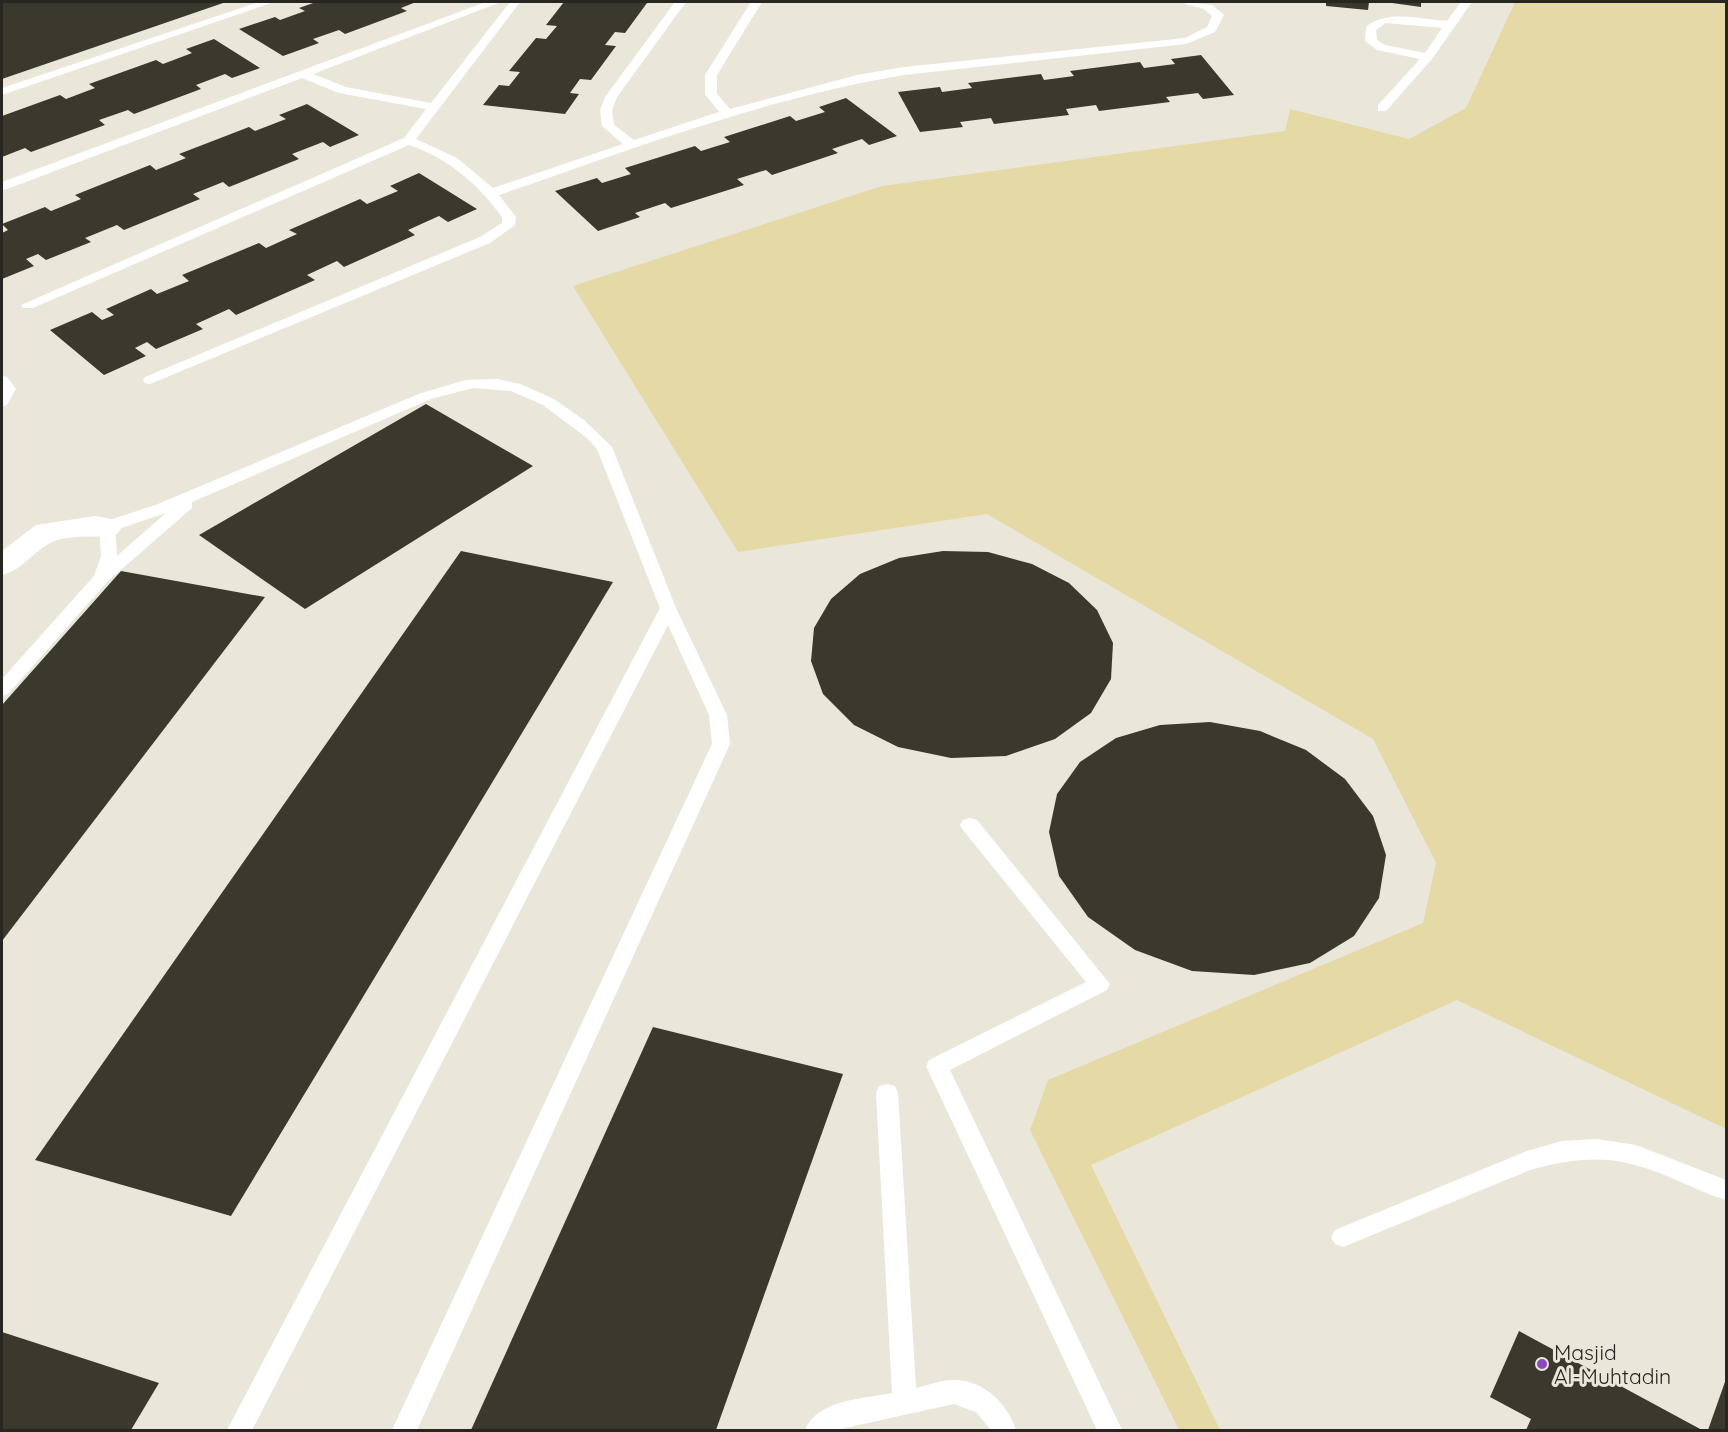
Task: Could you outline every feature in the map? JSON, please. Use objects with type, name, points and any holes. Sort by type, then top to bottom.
[{"type":"street","points":[[2,565],[46,532],[95,525],[107,527]]},
{"type":"lane","points":[[2,92],[268,2]]},
{"type":"lane","points":[[2,186],[495,2]]},
{"type":"lane","points":[[28,304],[408,141],[515,2]]},
{"type":"lane","points":[[631,144],[608,126],[606,110],[611,98],[680,2]]},
{"type":"lane","points":[[727,113],[711,94],[711,75],[756,2]]},
{"type":"lane","points":[[492,193],[727,113],[857,79],[904,71],[1186,41],[1204,35],[1214,28],[1218,15],[1208,7],[1189,2]]},
{"type":"lane","points":[[1382,108],[1428,57],[1466,2]]},
{"type":"lane","points":[[1428,57],[1375,44],[1370,36],[1370,29],[1378,22],[1386,20],[1450,25]]},
{"type":"lane","points":[[304,75],[343,90],[433,107]]},
{"type":"lane","points":[[150,380],[485,240],[508,225],[509,217],[492,193],[457,163],[423,145],[408,141]]},
{"type":"lane","points":[[2,380],[9,389],[2,402]]},
{"type":"lane","points":[[102,578],[109,556],[107,527],[143,516],[198,494],[426,396],[453,387],[479,383],[502,383],[563,410],[587,428],[604,447],[668,608],[718,715],[721,744],[404,1431]]},
{"type":"lane","points":[[2,690],[102,578],[198,494]]},
{"type":"lane","points":[[239,1431],[668,608]]},
{"type":"lane","points":[[970,825],[1100,984],[937,1066],[1110,1431]]},
{"type":"lane","points":[[887,1094],[905,1402]]},
{"type":"lane","points":[[1343,1237],[1527,1161],[1562,1151],[1596,1149],[1636,1155],[1726,1190]]},
{"type":"lane","points":[[817,1431],[833,1418],[954,1392],[973,1395],[990,1406],[1004,1431]]},
{"type":"shaded area","points":[[1515,2],[1726,2],[1726,1129],[1457,1000],[1091,1165],[1220,1430],[1179,1430],[1030,1130],[1048,1080],[1423,923],[1436,863],[1373,739],[987,514],[738,552],[573,286],[882,186],[1285,131],[1290,109],[1409,139],[1466,108]]},
{"type":"building","points":[[2,2],[226,2],[2,79]]},
{"type":"building","points":[[316,2],[416,2],[401,8],[407,11],[345,34],[339,30],[313,39],[319,43],[283,56],[239,29],[275,17],[280,20],[305,11],[299,8]]},
{"type":"building","points":[[564,2],[647,3],[625,33],[615,32],[605,45],[616,46],[591,80],[580,79],[570,93],[579,94],[565,114],[483,105],[499,85],[509,86],[520,72],[509,71],[536,38],[546,39],[557,26],[546,25]]},
{"type":"building","points":[[1326,2],[1369,2],[1368,10],[1326,6]]},
{"type":"building","points":[[1385,2],[1421,2],[1421,7]]},
{"type":"building","points":[[214,39],[260,68],[232,78],[225,74],[196,85],[201,89],[134,114],[128,110],[99,120],[105,125],[31,152],[25,148],[2,157],[2,116],[60,95],[66,99],[95,88],[89,84],[156,60],[163,64],[192,53],[186,49]]},
{"type":"building","points":[[1201,55],[1234,95],[1203,99],[1198,93],[1166,97],[1170,102],[1099,111],[1096,105],[1066,109],[1069,115],[994,124],[991,118],[960,122],[963,127],[920,132],[898,92],[940,87],[942,92],[972,88],[968,83],[1041,74],[1044,80],[1074,76],[1070,71],[1140,62],[1144,68],[1175,64],[1171,59]]},
{"type":"building","points":[[846,98],[897,136],[869,145],[862,139],[832,149],[838,153],[772,175],[766,170],[737,179],[744,185],[671,208],[665,203],[635,213],[640,217],[598,231],[555,191],[597,178],[602,183],[631,174],[625,168],[695,146],[701,151],[730,142],[724,137],[790,116],[796,121],[825,112],[819,107]]},
{"type":"building","points":[[307,104],[359,135],[330,147],[323,142],[292,154],[299,159],[229,187],[223,182],[193,194],[200,199],[124,230],[117,225],[85,238],[91,242],[46,260],[38,254],[26,259],[34,266],[2,279],[2,233],[8,230],[2,224],[45,207],[51,211],[81,199],[75,195],[150,165],[156,170],[186,158],[179,154],[249,127],[255,131],[286,119],[279,115]]},
{"type":"building","points":[[419,173],[477,209],[448,222],[439,216],[408,230],[415,235],[344,267],[337,261],[307,275],[315,280],[236,315],[229,309],[196,324],[203,329],[156,349],[147,342],[135,348],[146,356],[104,375],[50,330],[92,312],[102,320],[114,315],[106,309],[151,289],[157,294],[189,281],[182,275],[259,243],[266,248],[297,234],[289,230],[360,199],[367,204],[398,191],[390,186]]},
{"type":"building","points":[[426,404],[533,466],[305,609],[199,535]]},
{"type":"building","points":[[461,551],[613,582],[231,1216],[35,1160]]},
{"type":"building","points":[[943,551],[988,552],[1032,564],[1069,583],[1097,610],[1113,643],[1111,679],[1091,713],[1055,739],[1006,756],[951,758],[898,747],[854,725],[823,694],[811,661],[814,628],[831,599],[860,574],[899,558]]},
{"type":"building","points":[[121,571],[265,597],[2,941],[2,705]]},
{"type":"building","points":[[1210,722],[1260,731],[1306,750],[1345,779],[1373,816],[1386,855],[1379,898],[1354,936],[1310,963],[1254,975],[1192,971],[1135,950],[1088,917],[1059,876],[1049,832],[1057,794],[1080,762],[1116,738],[1160,725]]},
{"type":"building","points":[[653,1027],[843,1074],[716,1430],[471,1430]]},
{"type":"building","name":"Masjid Al-Muhtadin","points":[[1519,1331],[1702,1430],[1526,1430],[1531,1419],[1490,1397]]},
{"type":"building","points":[[2,1332],[159,1383],[131,1430],[2,1430]]},
{"type":"building","name":"Masjid Al-Muhtadin","points":[[1726,1379],[1726,1430],[1708,1430]]},
{"type":"place","name":"Masjid Al-Muhtadin","points":[[1542,1364]]}]
